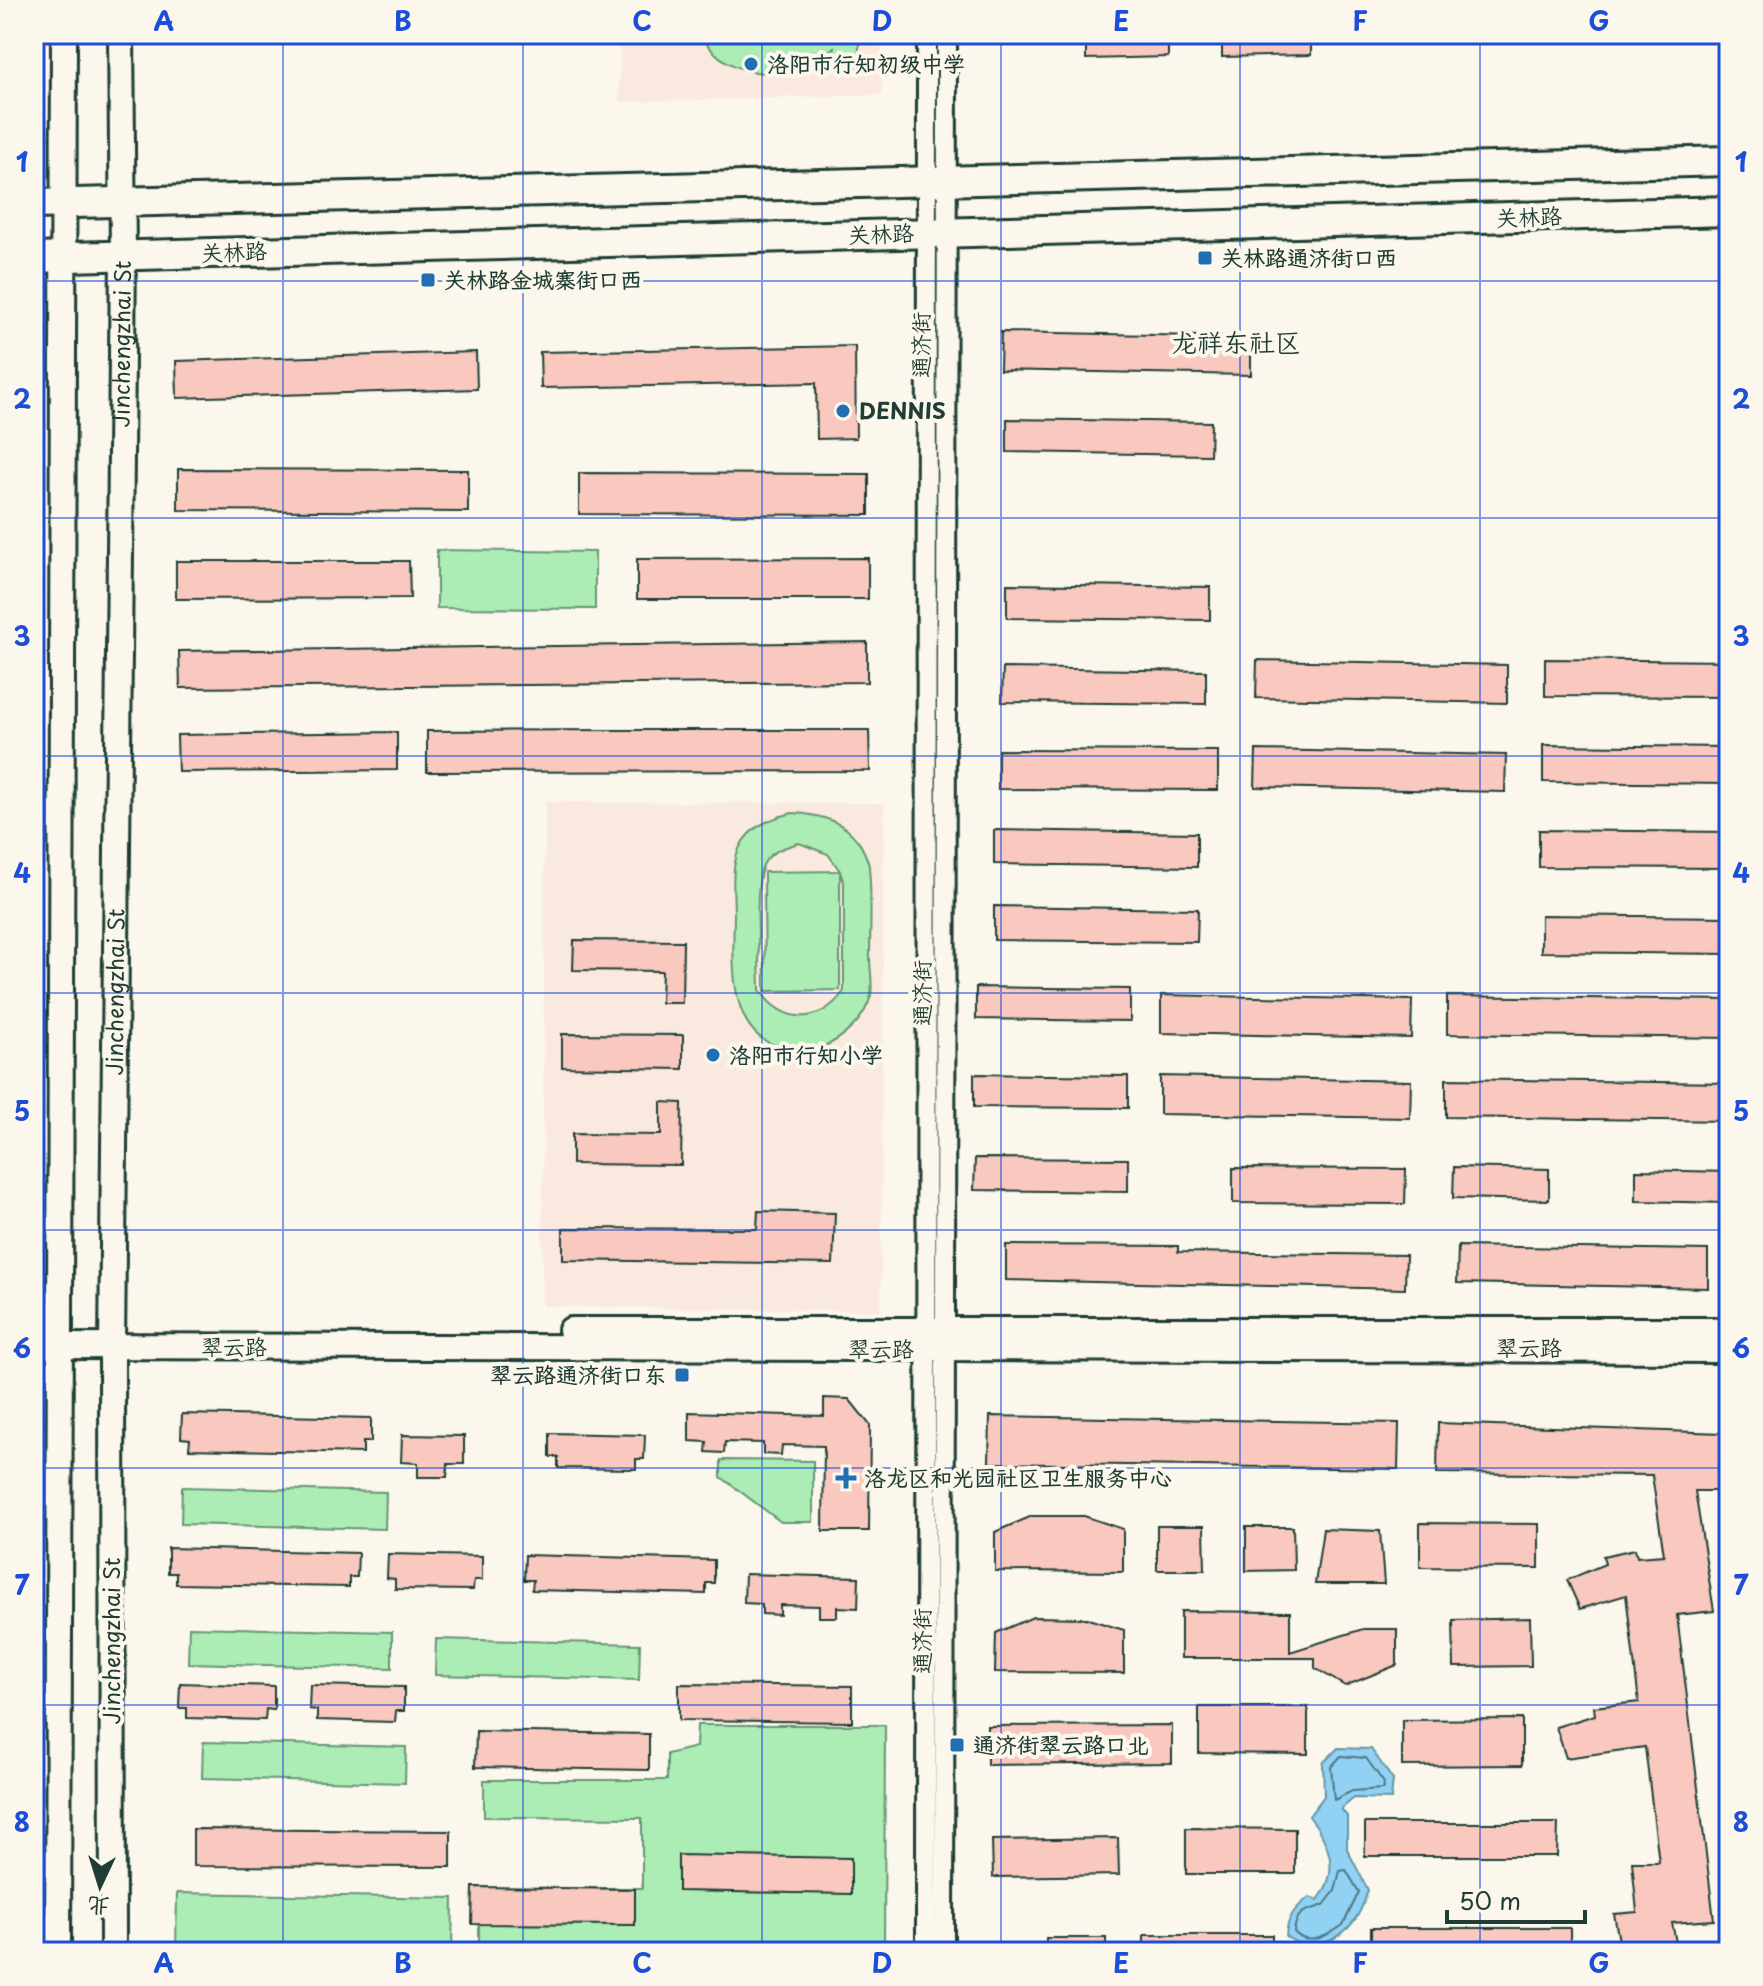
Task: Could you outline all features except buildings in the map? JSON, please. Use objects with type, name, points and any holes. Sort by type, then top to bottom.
[{"type":"main road","points":[[58,1952],[64,34]]},
{"type":"main road","name":"Jinchengzhai St","points":[[113,1952],[112,1338],[123,255],[121,34]]},
{"type":"main road","points":[[34,204],[1729,161]]},
{"type":"main road","name":"关林路","points":[[34,258],[1729,211]]},
{"type":"main road","name":"翠云路","points":[[34,1330],[59,1338],[936,1340],[1729,1350]]},
{"type":"main road","name":"翠云路","points":[[936,1340],[1729,1330]]},
{"type":"main road","name":"翠云路","points":[[34,1346],[59,1338]]},
{"type":"street","name":"通济街","points":[[927,34],[936,180]]},
{"type":"street","name":"通济街","points":[[944,1952],[936,1340],[935,233],[947,34]]},
{"type":"street","name":"通济街","points":[[926,1952],[936,1340]]},
{"type":"shaded area","name":"洛阳市行知初级中学","points":[[620,34],[883,34],[882,95],[619,102]]},
{"type":"shaded area","name":"洛阳市行知小学","points":[[545,802],[884,803],[881,1311],[542,1306]]},
{"type":"green space","points":[[700,34],[859,34],[859,66],[835,66],[834,47],[819,59],[783,72],[745,70],[713,51]]},
{"type":"green space","points":[[437,550],[595,552],[595,609],[437,608]]},
{"type":"green space","points":[[792,813],[819,816],[844,827],[863,849],[870,878],[871,995],[862,1015],[846,1033],[827,1045],[805,1050],[779,1047],[760,1037],[747,1022],[739,1003],[733,959],[733,883],[735,862],[742,842],[769,820]],"holes":[[[799,843],[828,854],[840,871],[764,872],[765,991],[840,990],[840,872],[844,883],[844,991],[835,1002],[813,1015],[790,1015],[779,1010],[760,990],[760,876],[770,856],[788,846]]]},
{"type":"green space","points":[[721,1460],[813,1461],[813,1522],[781,1522],[721,1477]]},
{"type":"green space","points":[[182,1487],[386,1492],[385,1529],[181,1524]]},
{"type":"green space","points":[[189,1627],[392,1632],[392,1668],[188,1663]]},
{"type":"green space","points":[[436,1639],[640,1644],[639,1680],[435,1675]]},
{"type":"green space","points":[[697,1725],[885,1725],[884,1952],[479,1952],[479,1888],[642,1888],[642,1818],[484,1817],[484,1780],[667,1780],[667,1754],[696,1747]]},
{"type":"green space","points":[[203,1742],[406,1747],[405,1783],[202,1778]]},
{"type":"green space","points":[[177,1893],[453,1898],[452,1952],[176,1952]]},
{"type":"water","points":[[1338,1748],[1371,1749],[1393,1780],[1391,1799],[1354,1798],[1341,1809],[1347,1816],[1347,1849],[1368,1890],[1348,1928],[1331,1940],[1309,1949],[1286,1937],[1287,1930],[1296,1909],[1310,1897],[1318,1900],[1329,1878],[1331,1868],[1327,1846],[1309,1816],[1324,1796],[1323,1763]]},
{"type":"place","name":"洛阳市行知初级中学","points":[[751,64]]},
{"type":"place","name":"关林路通济街口西","points":[[1205,258]]},
{"type":"place","name":"关林路金城寨街口西","points":[[428,280]]},
{"type":"place","name":"DENNIS","points":[[843,411]]},
{"type":"place","name":"洛阳市行知小学","points":[[713,1055]]},
{"type":"place","name":"翠云路通济街口东","points":[[682,1375]]},
{"type":"place","name":"洛龙区和光园社区卫生服务中心","points":[[846,1478]]},
{"type":"place","name":"通济街翠云路口北","points":[[957,1745]]},
{"type":"district","name":"龙祥东社区","points":[[1236,343]]}]
